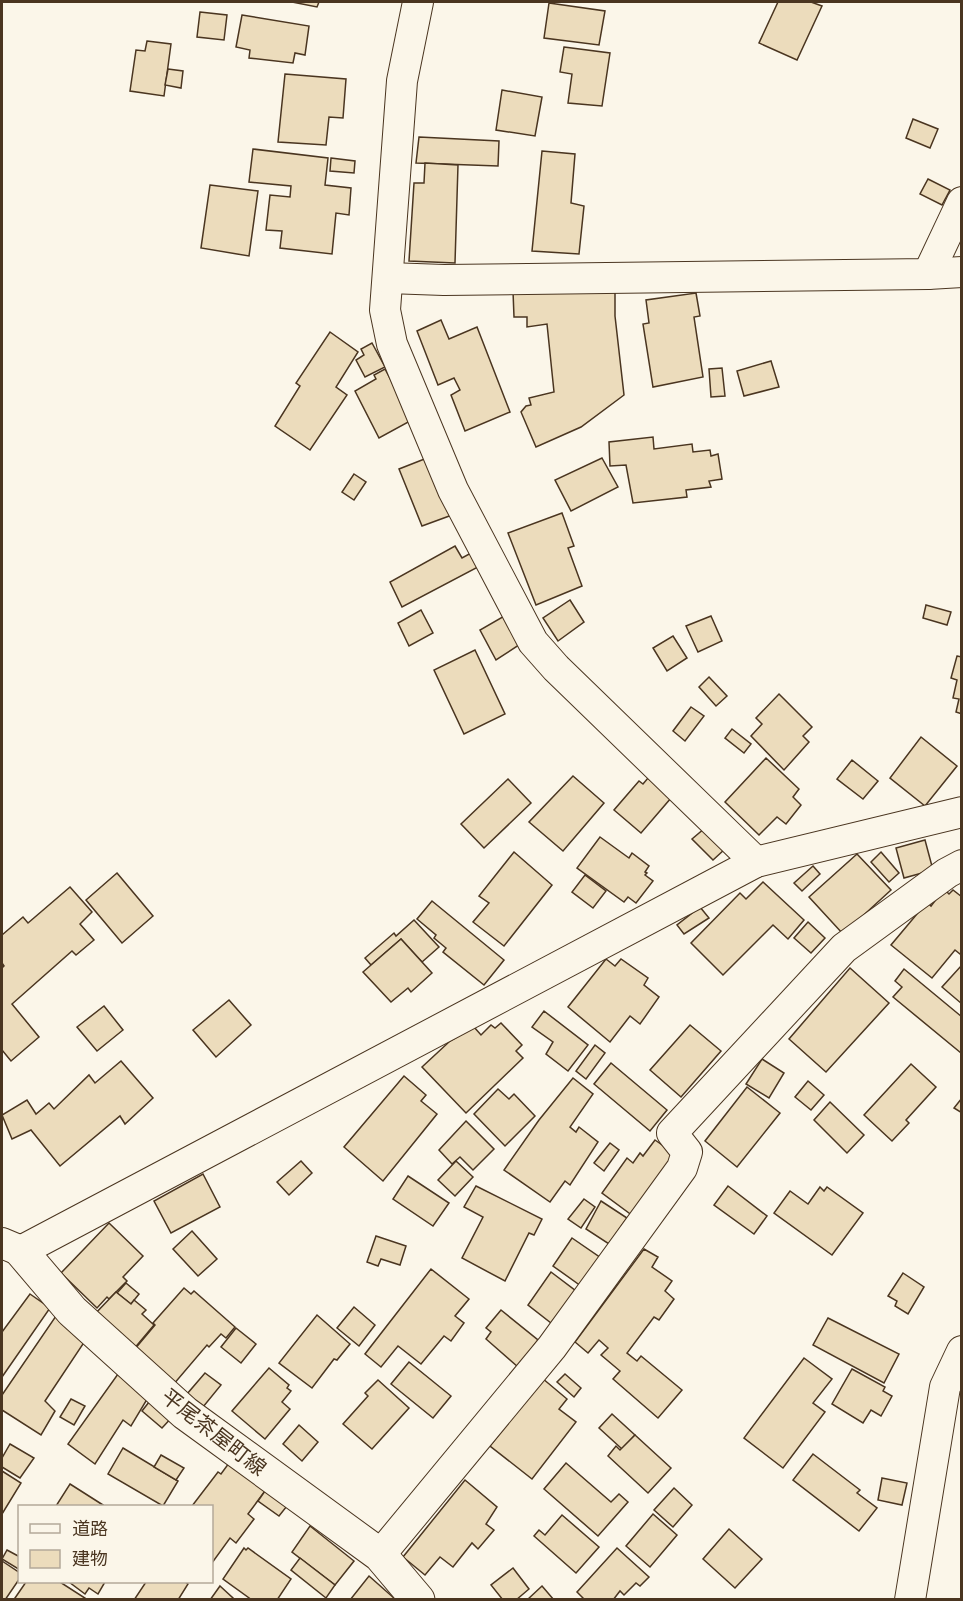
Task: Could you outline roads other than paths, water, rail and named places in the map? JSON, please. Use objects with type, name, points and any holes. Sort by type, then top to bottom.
[{"type":"main road","name":"平尾茶屋町線","points":[[11,1247],[72,1311],[185,1413],[380,1555],[418,1599]]},
{"type":"street","points":[[418,2],[402,81],[386,310],[392,344],[453,490],[533,642],[556,668],[756,862]]},
{"type":"street","points":[[928,274],[962,202]]},
{"type":"street","points":[[388,278],[444,280],[962,272]]},
{"type":"street","points":[[11,1247],[756,862],[962,812]]},
{"type":"street","points":[[380,1555],[552,1347],[682,1168],[687,1152],[672,1133],[844,948],[947,873],[962,865]]},
{"type":"street","points":[[910,1599],[945,1387],[962,1351]]}]
